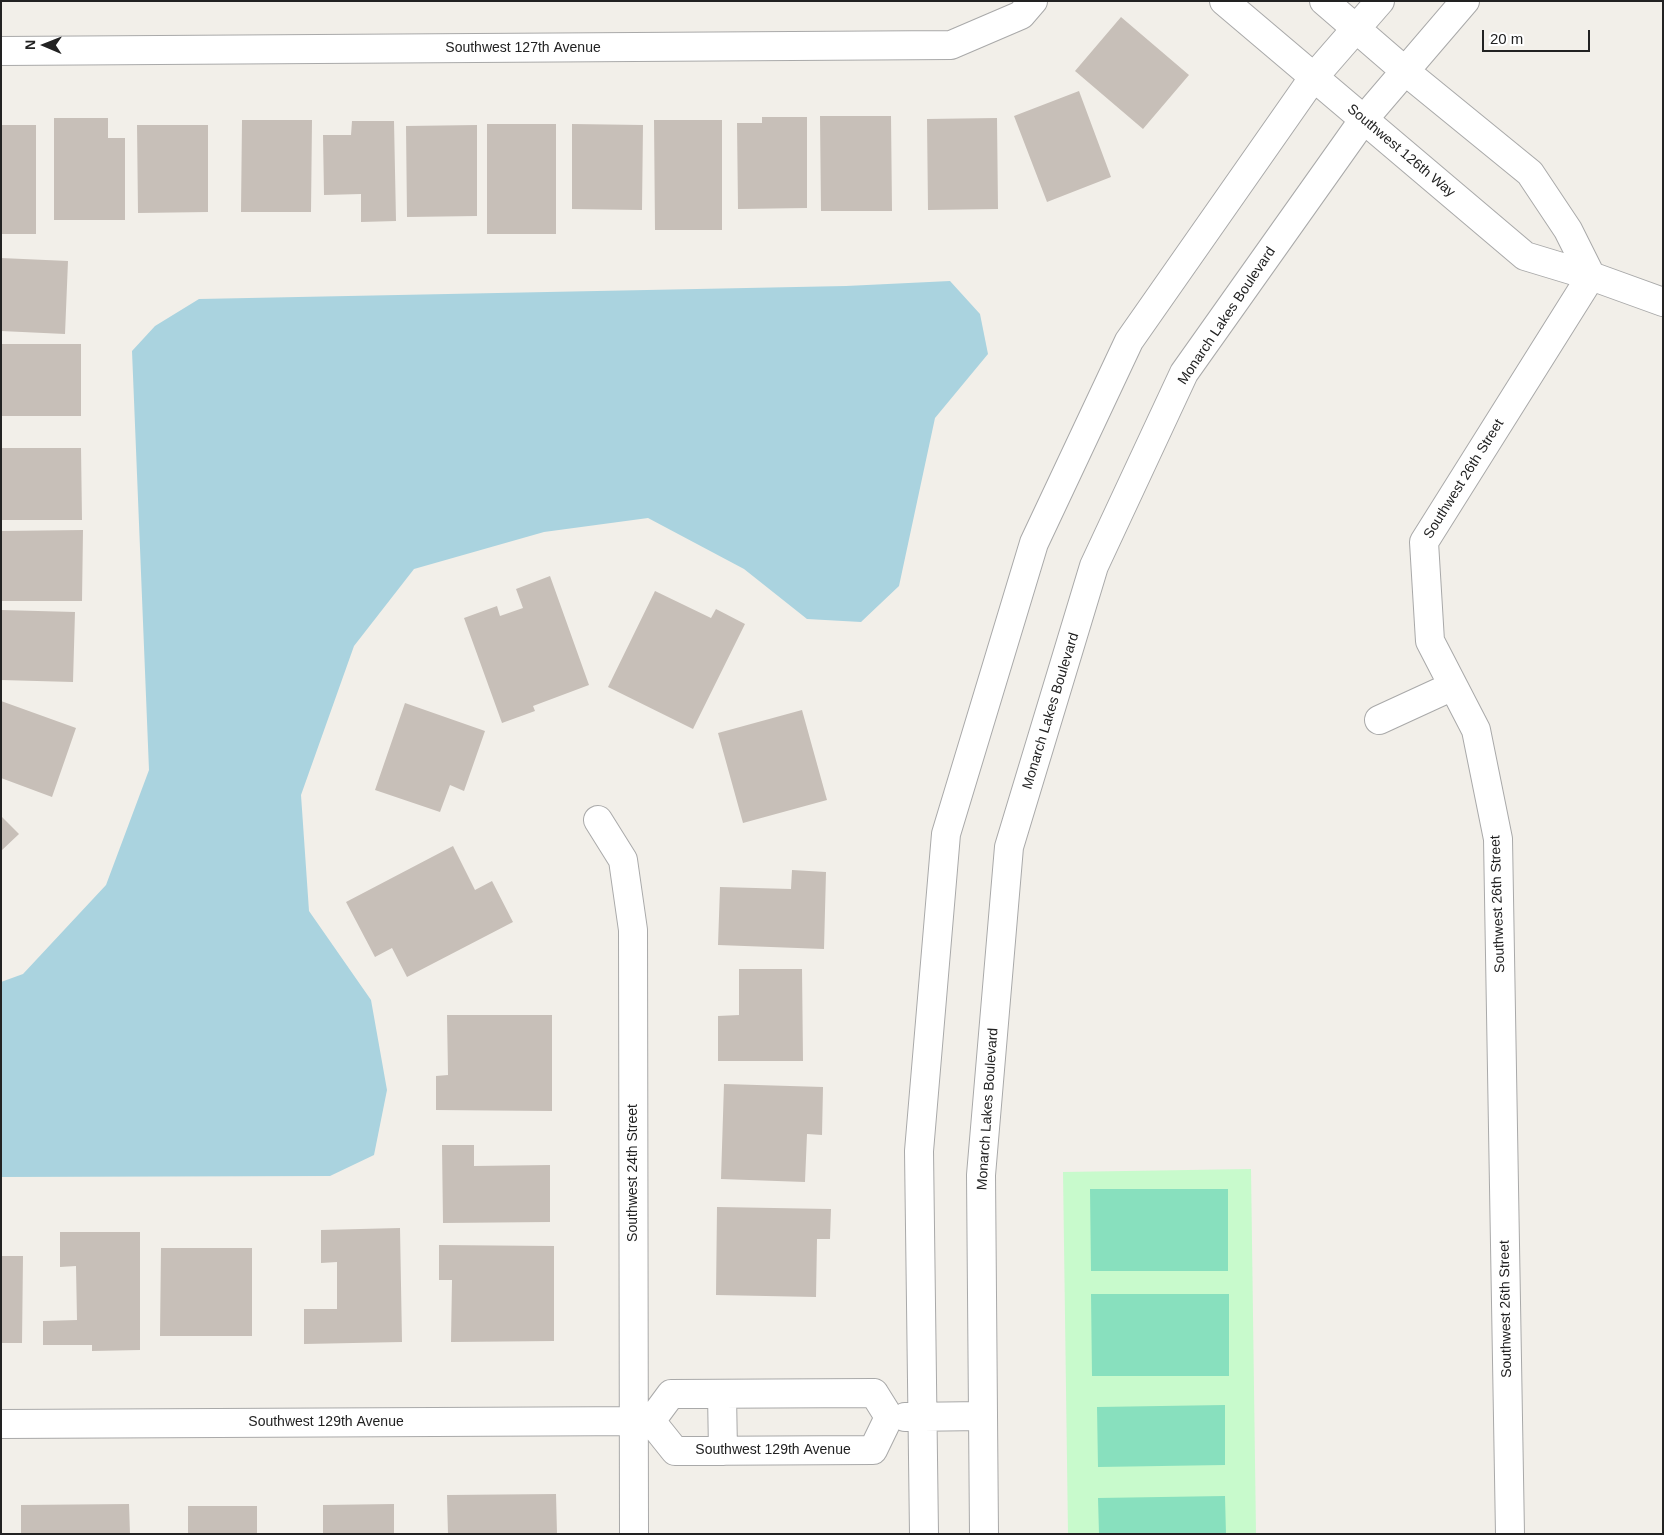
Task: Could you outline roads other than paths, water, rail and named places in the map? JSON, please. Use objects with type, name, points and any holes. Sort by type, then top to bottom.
[{"type":"street","name":"Southwest 127th Avenue","points":[[1,51],[951,45],[1021,15],[1034,1]]},
{"type":"street","name":"Southwest 126th Way","points":[[1224,1],[1525,256],[1591,276],[1663,302]]},
{"type":"street","points":[[1324,1],[1405,71],[1530,173],[1568,230],[1591,276]]},
{"type":"street","points":[[924,1534],[919,1152],[946,834],[1034,543],[1129,340],[1313,78],[1380,1]]},
{"type":"street","name":"Monarch Lakes Boulevard","points":[[984,1534],[981,1175],[1009,847],[1094,566],[1184,373],[1364,119],[1465,1]]},
{"type":"street","name":"Southwest 26th Street","points":[[1510,1534],[1498,839],[1476,730],[1430,641],[1424,542],[1591,276]]},
{"type":"street","points":[[1379,720],[1453,686]]},
{"type":"street","name":"Southwest 24th Street","points":[[598,820],[623,860],[633,930],[642,1420],[634,1534]]},
{"type":"street","points":[[642,1420],[671,1394],[874,1393],[889,1417],[983,1416]]},
{"type":"street","points":[[722,1394],[722,1451]]},
{"type":"street","name":"Southwest 129th Avenue","points":[[1,1424],[642,1420],[675,1451],[873,1450],[889,1417]]},
{"type":"water","points":[[950,281],[980,314],[988,354],[935,418],[899,586],[861,622],[807,619],[744,569],[648,518],[544,532],[414,569],[354,646],[301,795],[309,911],[371,1000],[387,1090],[374,1155],[330,1176],[1,1177],[1,982],[23,974],[106,885],[149,770],[132,351],[155,326],[199,299],[846,286]]}]
